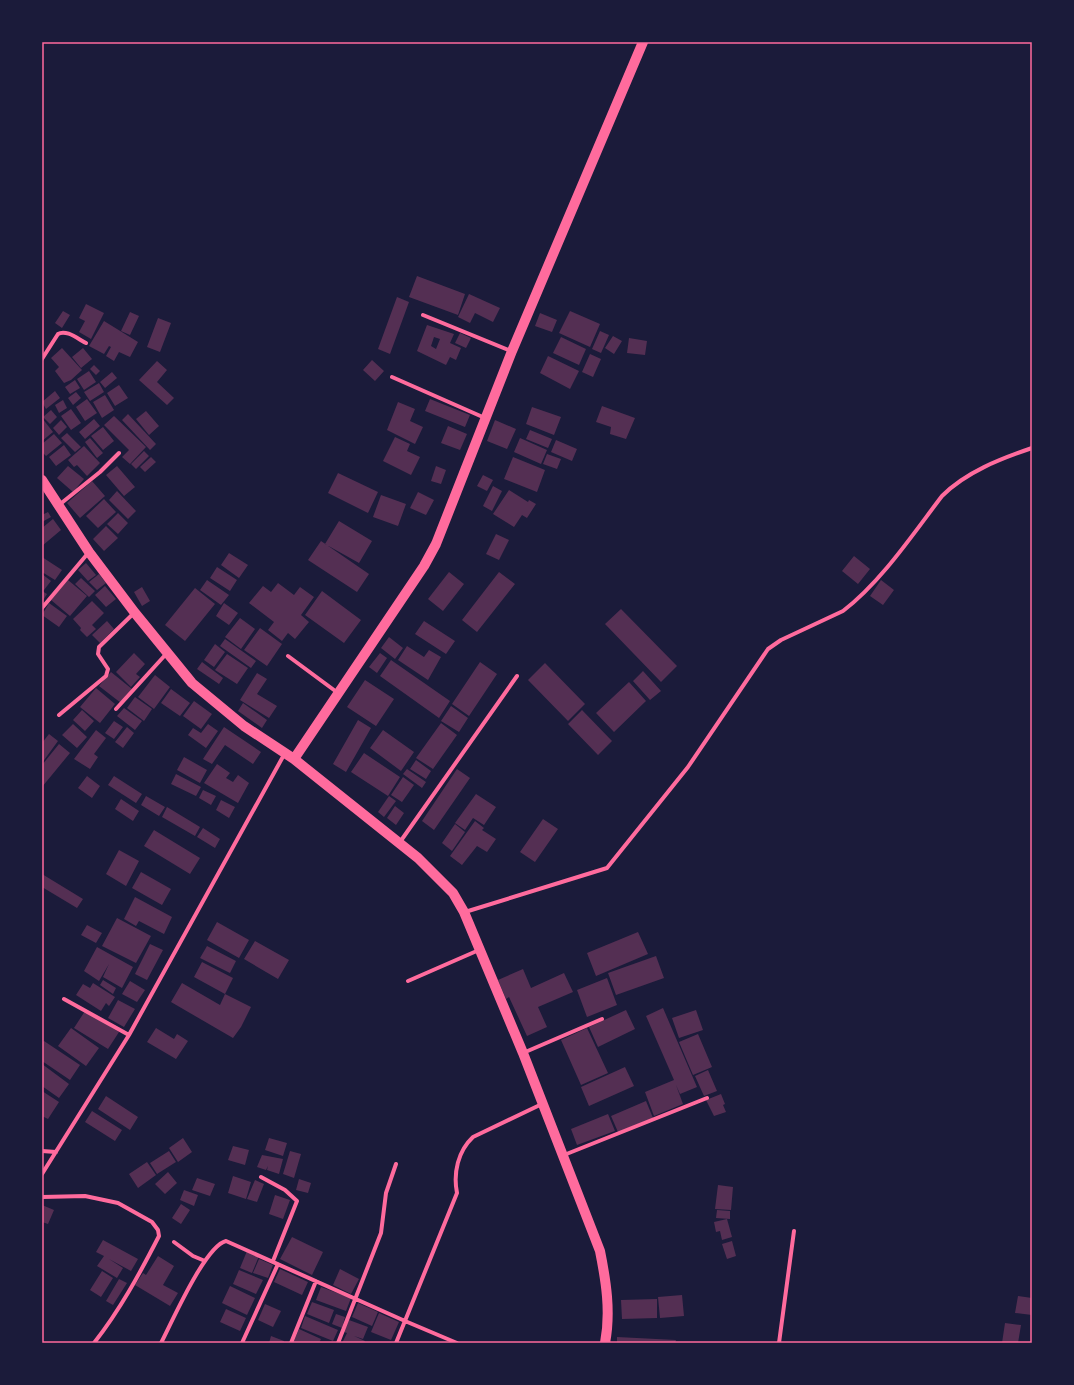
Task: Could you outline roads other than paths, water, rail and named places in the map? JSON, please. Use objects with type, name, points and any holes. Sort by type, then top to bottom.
[{"type":"main road","points":[[294,760],[427,560],[436,544],[512,351],[643,42]]},
{"type":"main road","points":[[42,480],[89,552],[134,613],[192,683],[209,699],[244,726],[285,753],[400,843],[453,893],[464,912],[523,1053],[600,1251],[606,1281],[608,1315],[605,1343]]},
{"type":"street","points":[[423,314],[512,351]]},
{"type":"street","points":[[42,359],[59,333],[66,332],[86,343]]},
{"type":"street","points":[[392,377],[486,418]]},
{"type":"street","points":[[464,912],[607,868],[688,767],[768,649],[781,640],[843,611],[849,606],[879,576],[942,496],[952,487],[999,459],[1032,448]]},
{"type":"street","points":[[58,506],[100,472],[119,453]]},
{"type":"street","points":[[42,608],[89,552]]},
{"type":"street","points":[[59,715],[106,676],[108,669],[98,654],[99,647],[134,613]]},
{"type":"street","points":[[116,709],[167,653]]},
{"type":"street","points":[[288,656],[338,693]]},
{"type":"street","points":[[400,843],[517,676]]},
{"type":"street","points":[[42,1174],[129,1035],[285,753]]},
{"type":"street","points":[[408,981],[480,950]]},
{"type":"street","points":[[64,998],[129,1035]]},
{"type":"street","points":[[523,1053],[602,1019]]},
{"type":"street","points":[[563,1155],[707,1098]]},
{"type":"street","points":[[396,1343],[457,1193],[455,1170],[467,1145],[473,1137],[542,1104]]},
{"type":"street","points":[[42,1151],[56,1152]]},
{"type":"street","points":[[338,1343],[381,1233],[386,1194],[396,1164]]},
{"type":"street","points":[[261,1177],[285,1190],[295,1198],[298,1204],[273,1261]]},
{"type":"street","points":[[42,1197],[85,1196],[118,1203],[152,1222],[158,1230],[159,1236],[141,1270],[112,1320],[94,1343]]},
{"type":"street","points":[[779,1343],[794,1231]]},
{"type":"street","points":[[161,1343],[194,1278],[215,1247],[226,1241],[457,1343]]},
{"type":"street","points":[[174,1242],[193,1256],[205,1261]]},
{"type":"street","points":[[242,1343],[278,1264]]},
{"type":"street","points":[[291,1343],[316,1281]]}]
